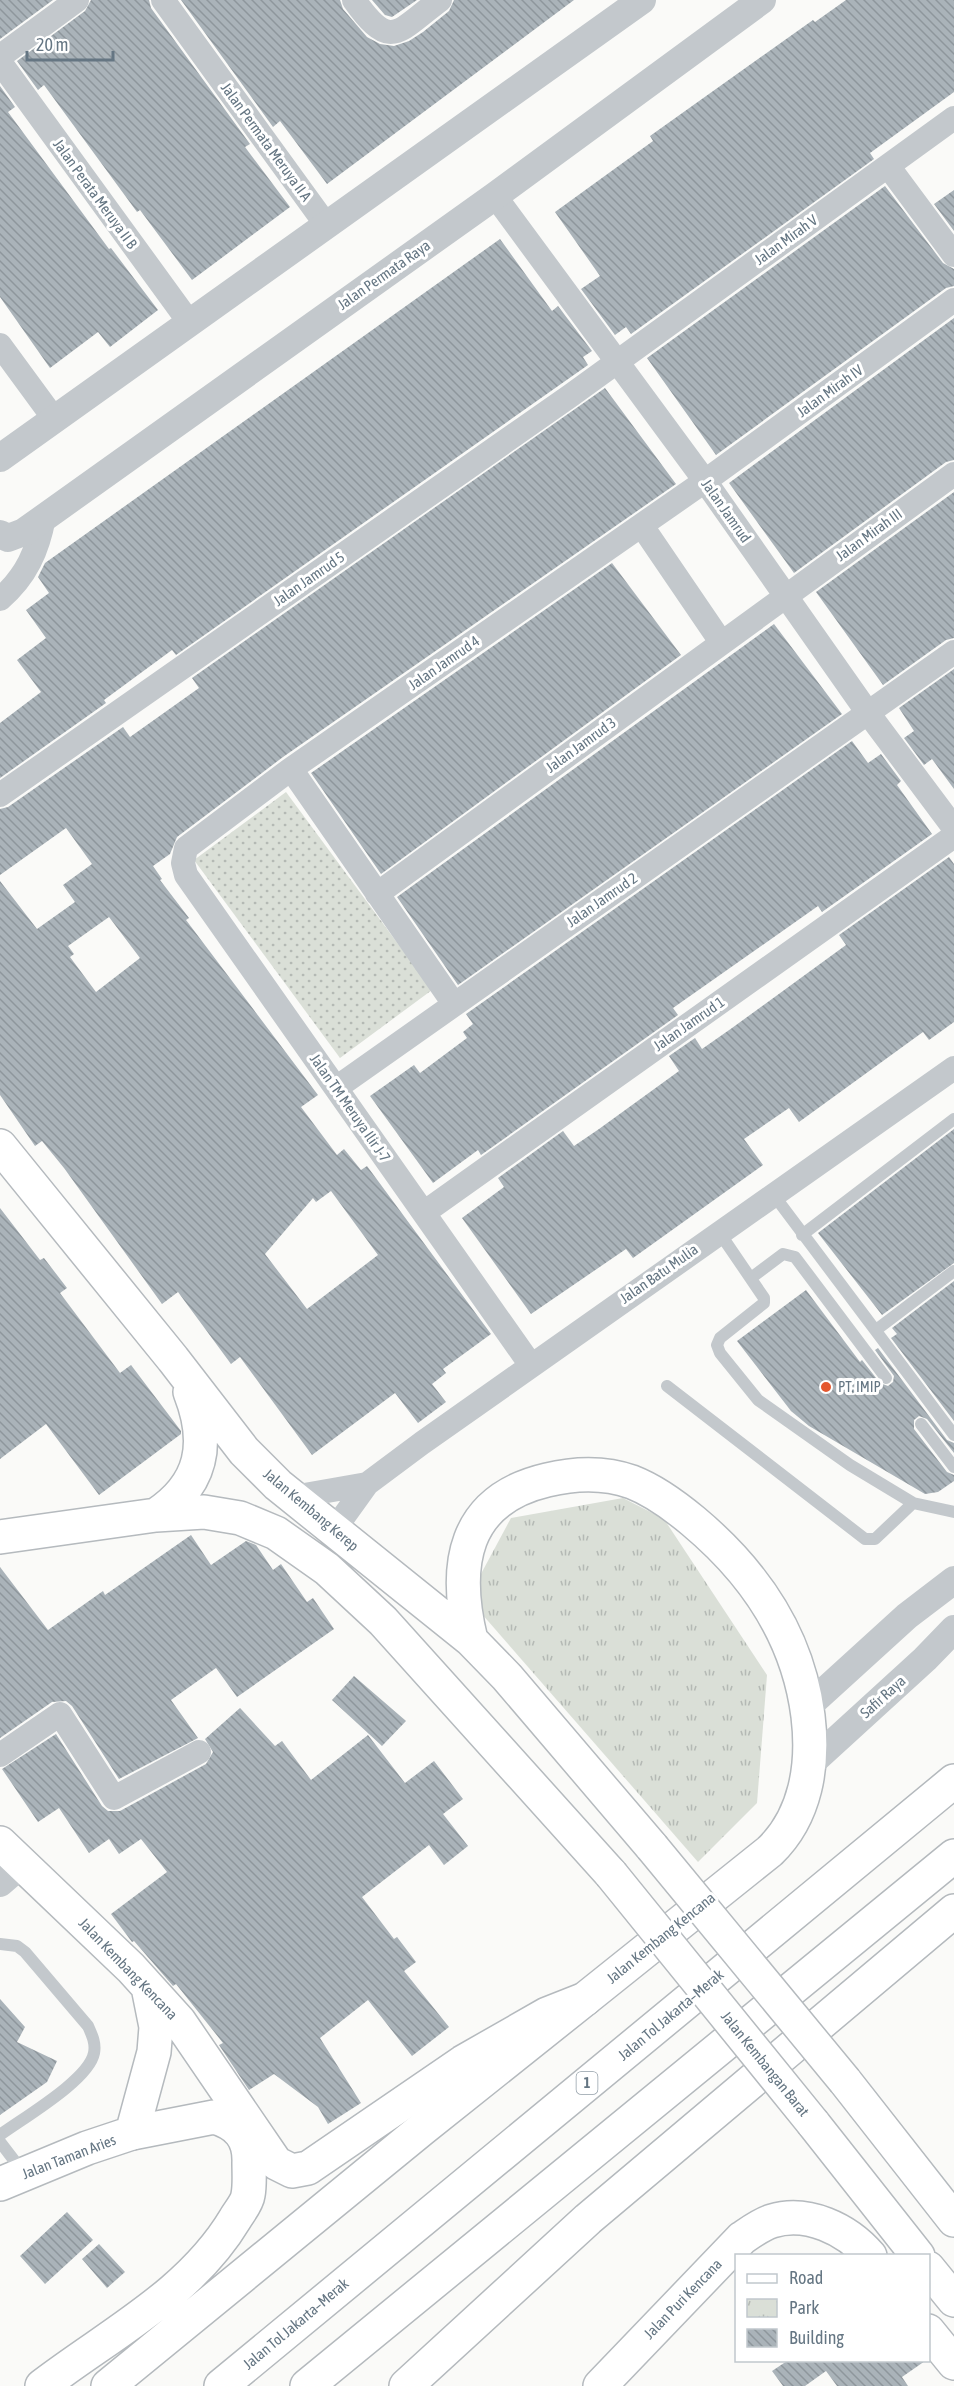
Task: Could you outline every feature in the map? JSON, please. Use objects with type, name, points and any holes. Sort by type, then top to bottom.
[{"type":"main road","name":"Jalan Kembang Kerep","points":[[0,1146],[173,1359],[244,1451],[293,1497],[471,1640],[507,1677],[652,1846],[845,2081],[954,2220]]},
{"type":"main road","points":[[0,1537],[156,1515],[177,1501],[185,1491],[200,1456],[198,1412],[173,1359]]},
{"type":"main road","name":"Jalan Kembang Kencana","points":[[7,1864],[147,1986],[204,2055],[276,2163],[292,2171],[308,2168],[463,2062],[547,2014],[585,1999],[779,1843],[801,1804],[810,1764],[807,1707],[799,1671],[784,1632],[764,1597],[738,1564],[705,1532],[667,1502],[632,1482],[606,1475],[576,1474],[542,1481],[510,1493],[488,1510],[467,1547],[462,1572],[464,1610],[471,1640]]},
{"type":"main road","name":"Jalan Kembangan Barat","points":[[156,1515],[204,1512],[240,1518],[276,1533],[320,1564],[382,1621],[611,1874],[916,2254]]},
{"type":"main road","name":"Jalan Tol Jakarta–Merak","points":[[221,2386],[954,1781]]},
{"type":"main road","points":[[307,2386],[954,1856]]},
{"type":"main road","points":[[406,2386],[588,2219],[954,1911]]},
{"type":"main road","name":"Jalan Taman Aries","points":[[12,2179],[132,2133],[154,2052],[156,2026],[147,1986]]},
{"type":"main road","points":[[108,2386],[585,1999]]},
{"type":"main road","points":[[42,2386],[154,2307],[189,2277],[219,2246],[248,2197],[249,2154],[246,2139],[238,2128],[227,2121],[214,2117],[132,2133]]},
{"type":"main road","name":"Jalan Puri Kencana","points":[[600,2386],[742,2238],[772,2221],[805,2218],[839,2229],[868,2254]]},
{"type":"main road","points":[[930,2270],[954,2300]]},
{"type":"main road","points":[[930,2333],[954,2363]]},
{"type":"street","points":[[0,62],[2,55],[77,0]]},
{"type":"street","name":"Jalan Permata Meruya II A","points":[[163,0],[327,226]]},
{"type":"street","points":[[354,0],[372,24],[384,33],[398,31],[440,0]]},
{"type":"street","points":[[0,458],[642,0]]},
{"type":"street","name":"Jalan Permata Raya","points":[[0,534],[8,538],[24,532],[495,196],[762,0]]},
{"type":"street","name":"Jalan Perata Meruya II B","points":[[0,62],[189,322]]},
{"type":"street","name":"Jalan Mirah V","points":[[617,362],[954,118]]},
{"type":"street","points":[[888,166],[954,255]]},
{"type":"street","name":"Jalan Jamrud","points":[[495,196],[705,482],[868,713],[954,828]]},
{"type":"street","name":"Jalan Mirah IV","points":[[705,482],[954,300]]},
{"type":"street","points":[[0,345],[55,420]]},
{"type":"street","name":"Jalan Jamrud 5","points":[[0,795],[617,362]]},
{"type":"street","name":"Jalan Mirah III","points":[[784,596],[954,474]]},
{"type":"street","name":"Jalan Jamrud 4","points":[[186,848],[291,769],[705,482]]},
{"type":"street","points":[[0,599],[28,567],[36,552],[44,517]]},
{"type":"street","points":[[642,526],[721,642]]},
{"type":"street","name":"Jalan Jamrud 3","points":[[377,894],[784,596]]},
{"type":"street","name":"Jalan Jamrud 2","points":[[336,1088],[954,652]]},
{"type":"street","points":[[291,769],[454,1004]]},
{"type":"street","name":"Jalan Jamrud 1","points":[[425,1212],[954,836]]},
{"type":"street","name":"Jalan TM Meruya Ilir J-7","points":[[186,848],[183,863],[186,875],[425,1212],[530,1365]]},
{"type":"street","name":"Jalan Batu Mulia","points":[[334,1530],[368,1485],[530,1365],[954,1068]]},
{"type":"street","name":"Jalan Batu Mulia","points":[[293,1497],[368,1485]]},
{"type":"street","points":[[807,1707],[906,1616],[954,1580]]},
{"type":"street","name":"Safir Raya","points":[[810,1764],[925,1659],[954,1629]]},
{"type":"street","points":[[0,1755],[60,1714],[114,1798],[200,1752]]},
{"type":"lane","points":[[802,1235],[954,1119]]},
{"type":"lane","points":[[773,1194],[954,1436]]},
{"type":"lane","points":[[719,1232],[764,1298],[764,1303],[720,1338],[717,1345],[720,1353],[754,1397],[850,1465],[913,1503],[954,1512]]},
{"type":"lane","points":[[751,1278],[783,1254],[795,1257],[886,1378]]},
{"type":"lane","points":[[876,1330],[954,1271]]},
{"type":"lane","points":[[668,1386],[866,1539],[875,1539],[913,1503]]},
{"type":"lane","points":[[921,1424],[954,1467]]},
{"type":"lane","points":[[0,1944],[17,1946],[26,1952],[88,2026],[94,2040],[94,2054],[84,2073],[0,2135]]},
{"type":"lane","points":[[0,2142],[12,2179]]},
{"type":"green space","points":[[286,792],[432,990],[340,1058],[194,860]]},
{"type":"green space","points":[[623,1498],[664,1519],[767,1675],[757,1803],[698,1862],[468,1598],[511,1518]]},
{"type":"building","points":[[0,0],[53,0],[0,39]]},
{"type":"building","points":[[91,0],[149,0],[151,8],[250,144],[245,147],[290,207],[192,280],[140,210],[137,212],[44,85],[38,90],[17,61],[85,11]]},
{"type":"building","points":[[181,0],[340,0],[343,9],[367,37],[380,44],[394,46],[409,41],[423,32],[449,11],[454,0],[574,0],[327,184],[280,121],[273,127]]},
{"type":"building","points":[[372,0],[417,0],[392,17],[385,15]]},
{"type":"building","points":[[846,0],[954,0],[954,92],[870,153],[874,159],[631,334],[626,327],[615,335],[581,289],[600,276],[555,212],[653,141],[650,136],[813,20],[815,22]]},
{"type":"building","points":[[0,86],[15,107],[8,112],[109,249],[111,248],[158,310],[110,347],[98,332],[50,368],[0,297]]},
{"type":"building","points":[[885,186],[943,263],[954,269],[954,286],[946,288],[716,455],[647,358]]},
{"type":"building","points":[[954,190],[954,231],[934,204]]},
{"type":"building","points":[[500,239],[552,311],[558,306],[592,351],[583,357],[588,365],[176,655],[172,650],[104,700],[106,703],[0,778],[0,723],[41,692],[17,660],[46,638],[26,610],[49,593],[38,577],[45,563]]},
{"type":"building","points":[[954,318],[954,460],[946,462],[794,573],[729,483]]},
{"type":"building","points":[[605,388],[676,484],[283,757],[177,837],[170,854],[153,866],[162,879],[160,880],[189,918],[186,920],[318,1095],[301,1107],[337,1155],[344,1149],[361,1170],[367,1166],[491,1334],[443,1369],[446,1373],[432,1384],[446,1402],[418,1423],[395,1393],[312,1455],[240,1357],[231,1364],[178,1292],[162,1304],[64,1168],[42,1141],[35,1146],[0,1095],[0,881],[37,929],[75,902],[63,885],[92,864],[66,828],[0,875],[0,809],[8,807],[123,727],[130,737],[199,688],[192,678]],"holes":[[[109,917],[140,958],[96,992],[70,957],[74,954],[68,946]],[[331,1191],[378,1255],[307,1309],[265,1254],[313,1198],[316,1202]]]},
{"type":"building","points":[[954,492],[954,638],[946,640],[883,685],[816,592]]},
{"type":"building","points":[[612,563],[681,655],[381,874],[311,773]]},
{"type":"building","points":[[774,624],[842,714],[458,985],[397,897]]},
{"type":"building","points":[[954,669],[954,789],[932,759],[924,765],[904,738],[914,731],[899,708]]},
{"type":"building","points":[[852,741],[868,763],[881,754],[901,781],[897,785],[932,834],[822,912],[818,906],[673,1008],[678,1015],[481,1155],[478,1150],[433,1183],[370,1096],[414,1065],[420,1073],[467,1038],[463,1032],[473,1024],[466,1014]]},
{"type":"building","points":[[949,857],[954,864],[954,1022],[929,1040],[923,1032],[799,1122],[789,1108],[744,1139],[763,1165],[633,1258],[626,1249],[531,1314],[462,1218],[504,1187],[498,1178],[563,1131],[574,1146],[599,1129],[679,1071],[669,1056],[695,1038],[702,1049],[732,1028],[846,945],[839,935]]},
{"type":"building","points":[[954,1129],[954,1263],[882,1315],[818,1233]]},
{"type":"building","points":[[0,1208],[40,1260],[44,1258],[67,1288],[60,1293],[120,1373],[131,1365],[181,1431],[181,1434],[99,1495],[46,1424],[0,1459]]},
{"type":"building","points":[[954,1281],[954,1421],[891,1338],[897,1334],[892,1328]]},
{"type":"building","name":"PT. IMIP","points":[[806,1290],[860,1362],[862,1360],[880,1383],[888,1386],[893,1382],[894,1376],[875,1350],[878,1348],[947,1440],[954,1443],[954,1453],[927,1419],[919,1416],[914,1420],[914,1429],[947,1472],[954,1475],[954,1481],[938,1492],[925,1494],[809,1426],[791,1411],[737,1341]]},
{"type":"building","points":[[191,1535],[211,1565],[246,1541],[256,1545],[273,1570],[281,1564],[307,1602],[313,1598],[334,1629],[237,1697],[216,1668],[171,1700],[198,1738],[119,1779],[72,1706],[66,1701],[52,1702],[0,1738],[0,1567],[48,1630],[103,1591],[105,1595]]},
{"type":"building","points":[[354,1676],[406,1721],[382,1746],[332,1700]]},
{"type":"building","points":[[240,1708],[275,1746],[282,1741],[311,1780],[368,1735],[405,1783],[434,1761],[463,1799],[443,1814],[468,1846],[444,1865],[429,1845],[362,1897],[394,1939],[397,1937],[416,1962],[404,1971],[449,2027],[412,2056],[368,2000],[320,2038],[361,2103],[328,2124],[318,2107],[274,2074],[249,2090],[219,2045],[223,2043],[176,1984],[173,1986],[134,1941],[132,1942],[111,1914],[167,1872],[141,1839],[119,1854],[109,1839],[89,1853],[59,1808],[38,1822],[2,1769],[56,1734],[102,1806],[108,1811],[120,1811],[206,1764],[213,1752],[205,1739]]},
{"type":"building","points":[[0,1999],[25,2027],[17,2042],[57,2061],[47,2082],[0,2115]]},
{"type":"building","points":[[67,2212],[93,2240],[45,2284],[20,2256]]},
{"type":"building","points":[[99,2244],[125,2272],[107,2288],[82,2259]]},
{"type":"building","points":[[786,2362],[924,2362],[902,2377],[908,2386],[837,2386],[826,2371],[805,2386],[783,2386],[772,2371]]},
{"type":"place","name":"PT. IMIP","points":[[826,1387]]}]
